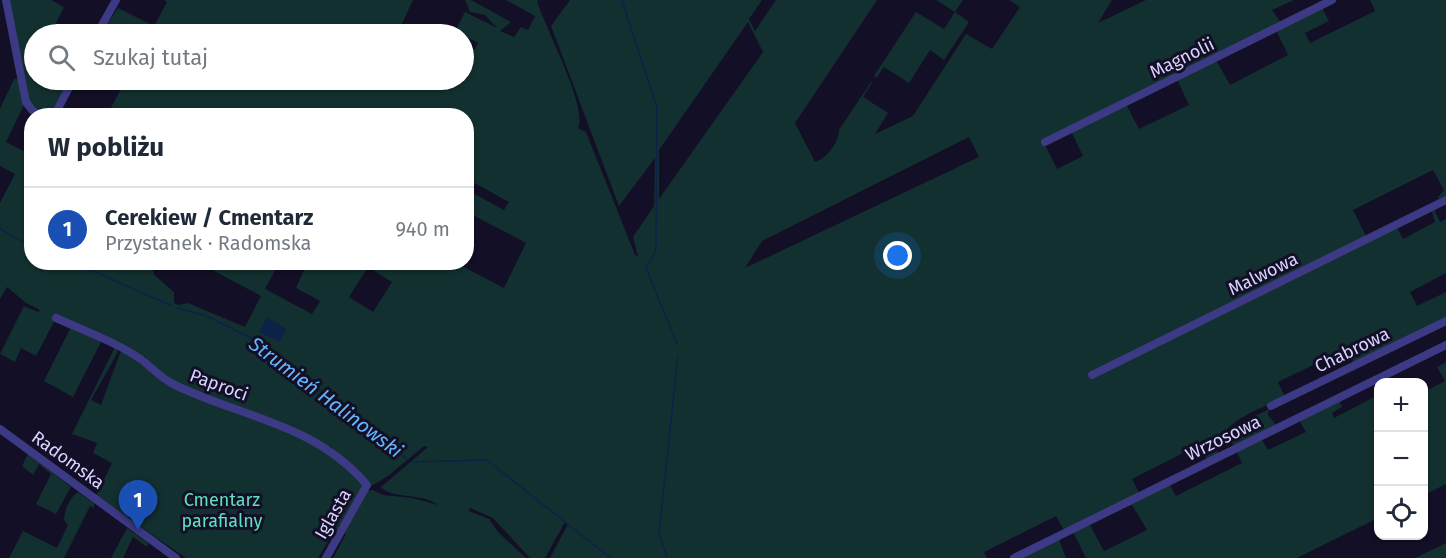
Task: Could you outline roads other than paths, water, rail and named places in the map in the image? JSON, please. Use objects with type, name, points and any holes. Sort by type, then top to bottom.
[{"type":"street","points":[[6,0],[26,102],[30,108]]},
{"type":"street","points":[[103,24],[116,0]]},
{"type":"street","name":"Magnolii","points":[[1045,142],[1332,0]]},
{"type":"street","points":[[58,108],[68,90]]},
{"type":"street","name":"Malwowa","points":[[1092,375],[1446,200]]},
{"type":"street","name":"Paproci","points":[[56,318],[105,339],[143,361],[175,385],[257,416],[326,447],[347,464],[367,485]]},
{"type":"street","name":"Chabrowa","points":[[1271,406],[1446,321]]},
{"type":"street","name":"Wrzosowa","points":[[1014,558],[1446,345]]},
{"type":"street","name":"Radomska","points":[[0,429],[176,558]]},
{"type":"street","name":"Iglasta","points":[[326,558],[367,485]]},
{"type":"water","points":[[267,317],[286,329],[280,342],[259,332]]},
{"type":"waterway","points":[[622,0],[657,108],[656,250],[646,268],[677,344]]},
{"type":"waterway","name":"Strumień Halinowski","points":[[0,229],[24,242]]},
{"type":"waterway","name":"Strumień Halinowski","points":[[91,270],[172,306]]},
{"type":"waterway","name":"Strumień Halinowski","points":[[177,308],[207,316],[255,340],[408,460]]},
{"type":"waterway","points":[[667,558],[659,533],[678,355]]},
{"type":"waterway","name":"Strumień Halinowski","points":[[411,462],[487,460],[565,522]]},
{"type":"waterway","name":"Strumień Halinowski","points":[[567,524],[611,558]]},
{"type":"place","name":"Cerekiew / Cmentarz","points":[[138,530]]},
{"type":"park label","name":"Cmentarz parafialny","points":[[222,510]]}]
